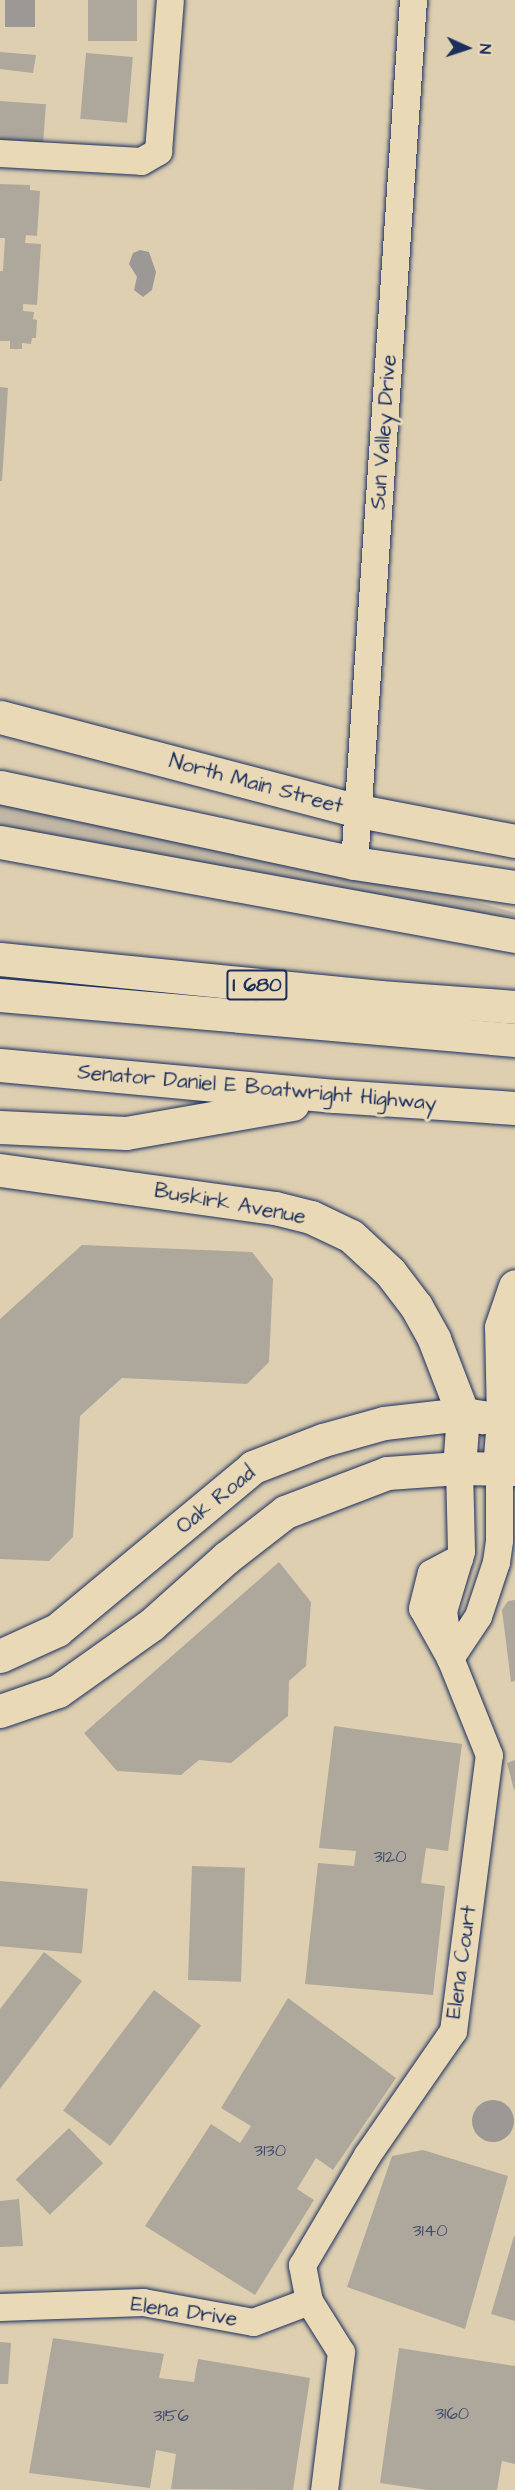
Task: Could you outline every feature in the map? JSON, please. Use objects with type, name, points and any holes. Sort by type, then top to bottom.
[{"type":"main road","name":"North Main Street","points":[[0,717],[359,811],[515,841]]},
{"type":"main road","points":[[0,787],[354,863],[515,887]]},
{"type":"main road","points":[[0,842],[515,936]]},
{"type":"main road","name":"I 680","points":[[0,959],[380,997],[515,1007]]},
{"type":"main road","name":"I 680","points":[[0,995],[515,1040]]},
{"type":"main road","name":"Senator Daniel E Boatwright Highway","points":[[0,1065],[335,1096],[515,1108]]},
{"type":"main road","points":[[0,1127],[126,1133],[335,1096]]},
{"type":"main road","name":"Buskirk Avenue","points":[[0,1170],[275,1208],[312,1216],[351,1236],[390,1272],[416,1306],[434,1339],[463,1414],[459,1468]]},
{"type":"main road","points":[[0,1711],[58,1691],[151,1625],[225,1558],[285,1512],[387,1473],[459,1468],[507,1469],[509,1419],[501,1327],[515,1286]]},
{"type":"main road","points":[[463,1414],[509,1419]]},
{"type":"main road","name":"Oak Road","points":[[0,1656],[57,1630],[253,1467],[323,1440],[384,1423],[463,1414]]},
{"type":"street","points":[[0,153],[141,160],[158,151],[170,0]]},
{"type":"street","name":"Sun Valley Drive","points":[[354,863],[412,0]]},
{"type":"street","name":"Elena Court","points":[[309,2301],[302,2265],[367,2155],[453,2031],[489,1755],[450,1658],[443,1611],[459,1558],[459,1468]]},
{"type":"street","points":[[450,1658],[478,1616],[496,1562],[507,1469]]},
{"type":"street","points":[[309,2301],[341,2352],[324,2490]]},
{"type":"street","name":"Elena Drive","points":[[0,2307],[143,2302],[253,2322],[309,2301]]},
{"type":"shaded area","points":[[5,0],[35,0],[35,27],[5,27]]},
{"type":"shaded area","points":[[140,250],[149,252],[156,272],[152,290],[143,297],[134,290],[137,277],[129,264],[133,253]]},
{"type":"shaded area","points":[[0,790],[353,867],[515,913],[515,917],[384,911],[0,842]]},
{"type":"shaded area","points":[[493,2100],[508,2106],[514,2121],[508,2136],[493,2142],[478,2136],[472,2121],[478,2106]]},
{"type":"building","points":[[88,0],[137,0],[137,41],[88,41]]},
{"type":"building","points":[[0,52],[36,55],[33,73],[0,69]]},
{"type":"building","points":[[86,53],[133,57],[127,123],[80,119]]},
{"type":"building","points":[[0,101],[46,104],[43,151],[0,148]]},
{"type":"building","points":[[0,184],[30,185],[30,190],[40,191],[37,236],[26,235],[25,243],[41,244],[37,305],[23,304],[23,311],[34,312],[33,319],[37,320],[36,338],[32,338],[31,344],[22,343],[22,349],[10,349],[10,341],[0,341],[0,271],[3,271],[5,238],[0,238]]},
{"type":"building","points":[[0,387],[8,388],[2,481],[0,481]]},
{"type":"building","points":[[82,1245],[252,1252],[273,1279],[269,1362],[247,1384],[122,1378],[80,1416],[73,1537],[49,1561],[0,1559],[0,1319]]},
{"type":"building","points":[[279,1562],[311,1602],[306,1666],[289,1681],[288,1716],[231,1763],[199,1760],[181,1775],[117,1771],[84,1733]]},
{"type":"building","points":[[515,1600],[515,1681],[511,1682],[502,1610],[508,1601]]},
{"type":"building","points":[[334,1726],[462,1744],[448,1851],[426,1848],[421,1883],[445,1886],[433,1995],[305,1984],[318,1863],[354,1866],[356,1851],[319,1848]]},
{"type":"building","points":[[515,1760],[515,1789],[514,1790],[507,1763]]},
{"type":"building","points":[[192,1866],[245,1868],[241,1982],[188,1980]]},
{"type":"building","points":[[0,1881],[88,1889],[82,1953],[0,1946]]},
{"type":"building","points":[[44,1952],[82,1981],[0,2089],[0,2009]]},
{"type":"building","points":[[154,1990],[201,2026],[110,2146],[63,2111]]},
{"type":"building","points":[[288,1998],[396,2078],[333,2170],[316,2158],[297,2189],[314,2200],[255,2295],[145,2226],[211,2124],[240,2143],[251,2126],[221,2108]]},
{"type":"building","points":[[69,2128],[103,2163],[50,2215],[16,2179]]},
{"type":"building","points":[[423,2150],[508,2176],[465,2329],[347,2287],[392,2156]]},
{"type":"building","points":[[19,2199],[23,2246],[0,2247],[0,2201]]},
{"type":"building","points":[[515,2236],[515,2321],[491,2314]]},
{"type":"building","points":[[53,2338],[164,2354],[159,2378],[194,2382],[198,2359],[310,2378],[293,2490],[171,2489],[176,2454],[156,2450],[150,2488],[29,2473]]},
{"type":"building","points":[[0,2342],[11,2343],[8,2384],[0,2384]]},
{"type":"building","points":[[399,2348],[515,2366],[515,2464],[502,2461],[497,2490],[428,2490],[380,2483]]}]
